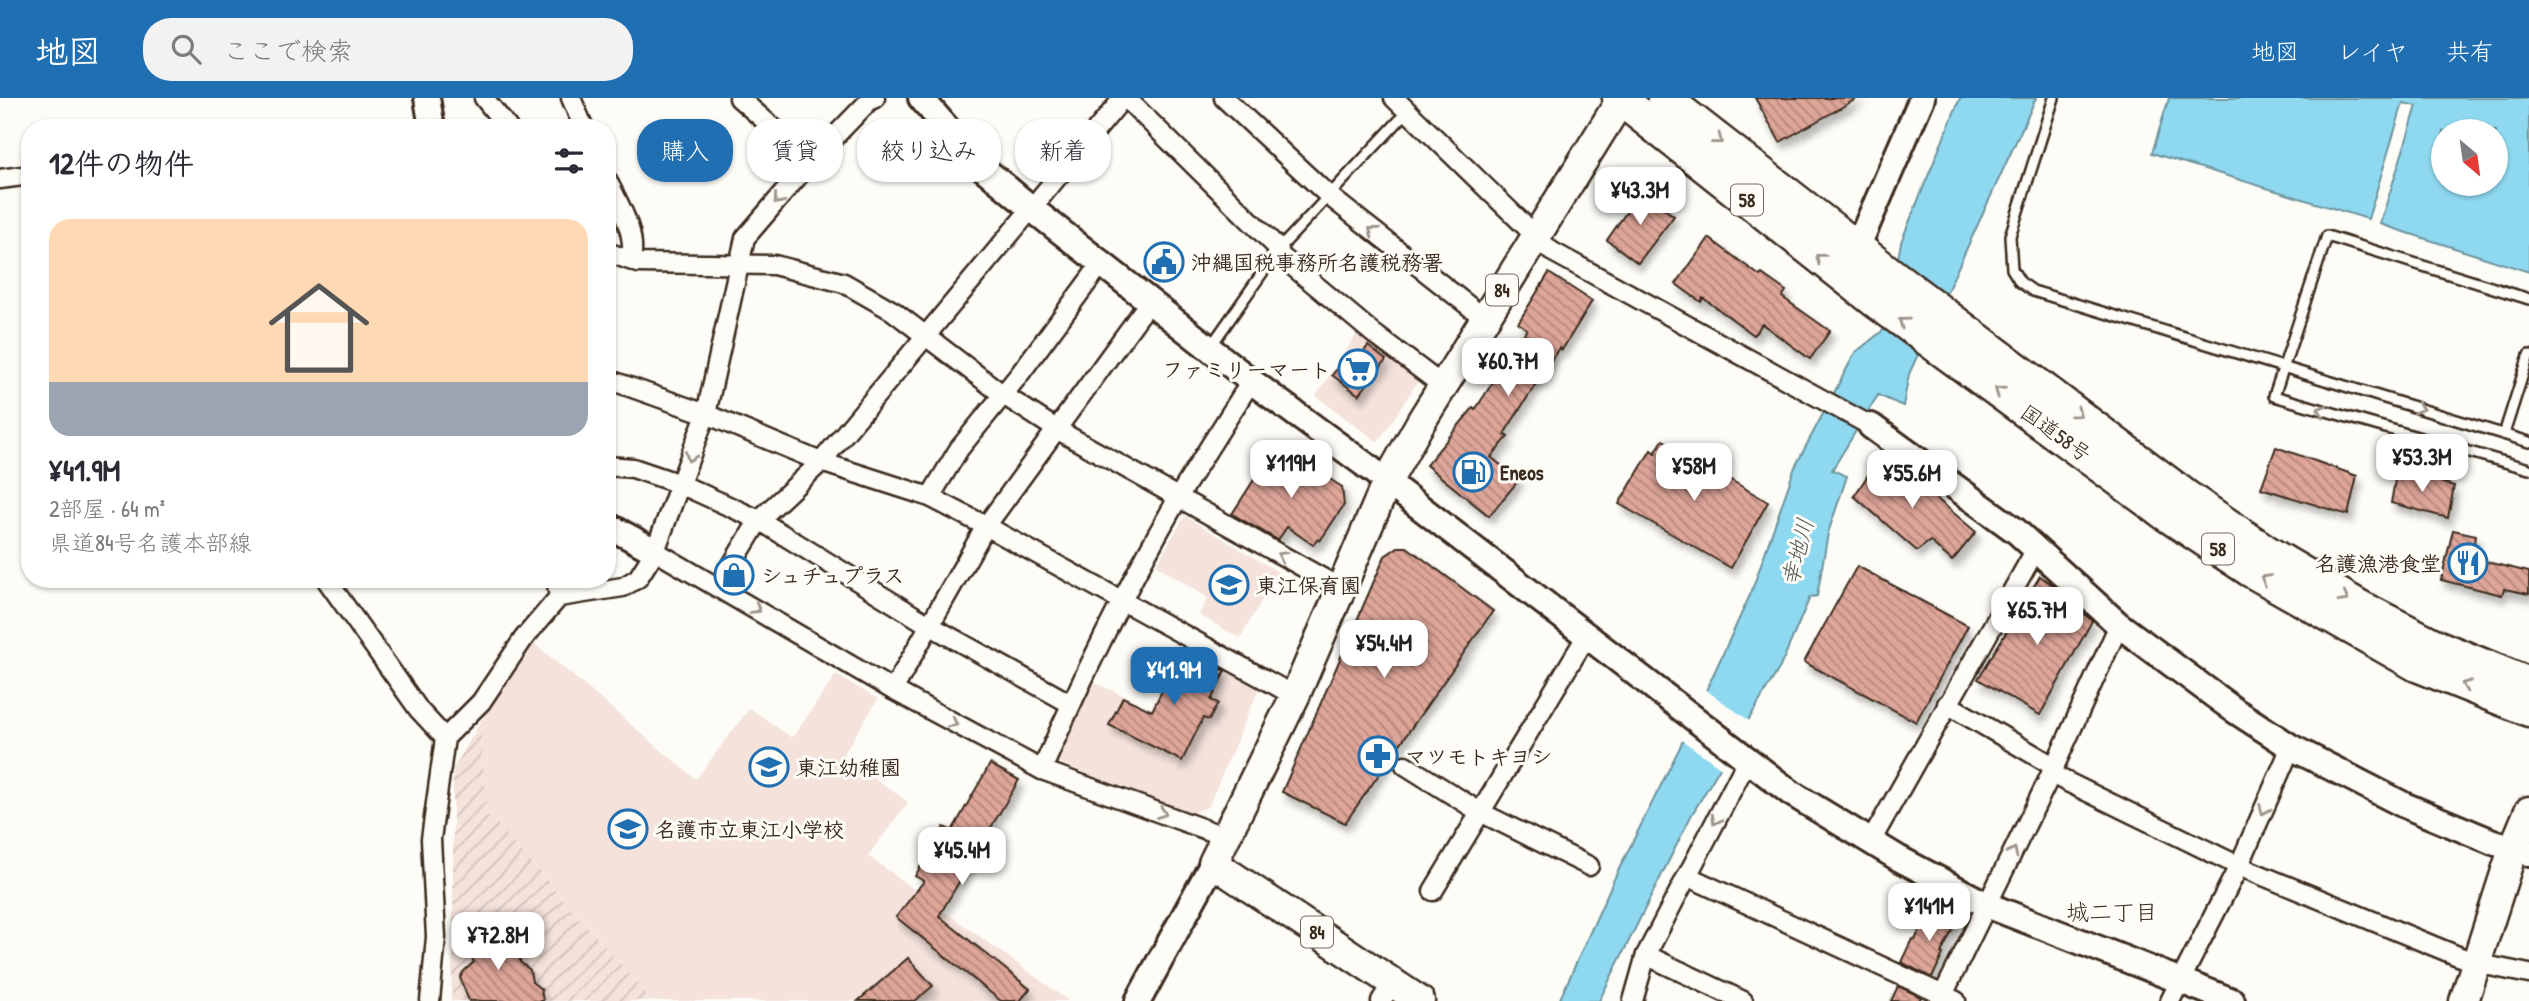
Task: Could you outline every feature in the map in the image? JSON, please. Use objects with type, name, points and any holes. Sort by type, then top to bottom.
[{"type":"highway","name":"国道58号","points":[[1620,98],[1874,300],[2167,514],[2250,570],[2417,665],[2529,710]]},
{"type":"highway","name":"国道58号","points":[[1664,98],[1888,272],[2188,498],[2267,552],[2360,607],[2438,647],[2529,684]]},
{"type":"main road","name":"84","points":[[1420,1001],[1386,992],[1213,863],[1296,696],[1387,482],[1484,318],[1620,98]]},
{"type":"main road","points":[[2464,1001],[2475,963],[2521,851],[2529,811]]},
{"type":"street","points":[[427,98],[430,119]]},
{"type":"street","points":[[484,98],[501,119]]},
{"type":"street","points":[[572,98],[580,119]]},
{"type":"street","points":[[739,98],[763,119]]},
{"type":"street","points":[[921,98],[977,163],[1032,209],[1251,381],[1387,482],[1791,793],[1898,858],[1987,905],[2174,991],[2232,1001]]},
{"type":"street","points":[[719,586],[759,520],[821,462],[1125,98],[1278,251],[1374,334],[1443,386]]},
{"type":"street","points":[[1224,98],[1328,195],[1484,318]]},
{"type":"street","points":[[1394,98],[1551,251],[1871,426],[2016,531],[2119,625],[2234,710],[2291,747],[2404,805],[2521,851]]},
{"type":"street","points":[[1857,248],[1922,98]]},
{"type":"street","points":[[843,127],[870,99]]},
{"type":"street","points":[[0,179],[21,176]]},
{"type":"street","points":[[616,587],[623,587],[638,578],[654,551],[706,414],[745,238],[793,182]]},
{"type":"street","points":[[616,199],[634,246],[631,260]]},
{"type":"street","points":[[616,255],[638,263],[774,265],[844,283],[893,311],[1002,394],[1056,429],[1342,589]]},
{"type":"street","points":[[930,497],[959,449],[1019,375],[1101,264]]},
{"type":"street","points":[[892,690],[986,526],[1150,301]]},
{"type":"street","points":[[1042,770],[1122,601],[1178,498],[1251,381]]},
{"type":"street","points":[[616,382],[706,414],[821,462],[930,497],[1296,696]]},
{"type":"street","points":[[616,467],[633,468],[680,484],[759,520],[929,625],[1071,704]]},
{"type":"street","points":[[616,530],[719,586],[892,690],[1042,770],[1226,837]]},
{"type":"street","points":[[1871,841],[2035,551]]},
{"type":"street","points":[[332,588],[419,710],[445,738]]},
{"type":"street","points":[[430,1001],[436,937],[431,839],[445,738],[481,702],[558,588]]},
{"type":"street","points":[[1687,876],[1946,999],[1987,905],[2053,771],[2119,625]]},
{"type":"street","points":[[1433,891],[1586,637]]},
{"type":"street","points":[[1947,704],[2053,771],[2239,866],[2475,963],[2529,974]]},
{"type":"street","points":[[2174,991],[2239,866],[2291,747]]},
{"type":"street","points":[[1633,1001],[1646,955],[1744,756]]},
{"type":"street","points":[[1405,765],[1480,812],[1589,866]]},
{"type":"street","points":[[1138,1001],[1213,863]]},
{"type":"street","points":[[1646,955],[1743,1001]]},
{"type":"lane","points":[[2054,98],[2010,236],[2012,269],[2020,282],[2033,291],[2529,442]]},
{"type":"lane","points":[[1210,347],[1278,251],[1408,113]]},
{"type":"lane","points":[[2529,299],[2326,236],[2274,396],[2529,469]]},
{"type":"lane","points":[[2504,434],[2529,355]]},
{"type":"shaded area","points":[[1358,332],[1422,375],[1378,442],[1316,396]]},
{"type":"shaded area","name":"東江保育園","points":[[1185,516],[1278,572],[1240,638],[1199,615],[1208,598],[1156,565]]},
{"type":"shaded area","name":"名護市立東江小学校","points":[[531,641],[696,779],[750,708],[792,738],[836,675],[878,699],[843,755],[908,802],[868,856],[1069,1001],[653,1001],[487,813],[480,723]]},
{"type":"shaded area","points":[[1183,642],[1261,684],[1208,807],[1191,813],[1055,761],[1094,682],[1151,709]]},
{"type":"shaded area","points":[[480,723],[487,813],[653,1001],[451,1001],[453,769]]},
{"type":"water","name":"幸地川","points":[[1960,98],[2036,98],[1909,374],[1903,406],[1878,395],[1832,470],[1847,476],[1828,533],[1817,596],[1810,597],[1780,667],[1691,816],[1599,1001],[1559,1001],[1751,593],[1795,467],[1855,353],[1886,328],[1901,242]]},
{"type":"water","points":[[2169,98],[2529,98],[2529,272],[2380,224],[2417,106],[2403,103],[2368,219],[2152,153]]},
{"type":"pier","points":[[1703,688],[1751,722],[1723,769],[1680,739]]},
{"type":"building","points":[[1755,98],[1858,98],[1780,142]]},
{"type":"building","points":[[1641,191],[1674,216],[1638,263],[1607,240]]},
{"type":"building","points":[[1709,238],[1760,276],[1762,274],[1786,291],[1782,297],[1830,331],[1810,359],[1762,324],[1754,335],[1703,298],[1701,302],[1676,284]]},
{"type":"building","points":[[1549,273],[1592,301],[1504,434],[1508,437],[1491,457],[1519,480],[1489,516],[1426,465],[1473,408],[1475,410],[1527,329],[1518,323]]},
{"type":"building","name":"ファミリーマート","points":[[1368,346],[1386,360],[1359,395],[1332,375],[1346,358],[1354,364]]},
{"type":"building","points":[[1663,440],[1768,502],[1731,568],[1619,504],[1651,450],[1655,453]]},
{"type":"building","points":[[2276,447],[2357,476],[2348,515],[2261,488]]},
{"type":"building","points":[[1284,449],[1342,487],[1344,505],[1320,541],[1318,539],[1313,545],[1287,527],[1278,540],[1232,514],[1268,458],[1275,461]]},
{"type":"building","points":[[1883,453],[1976,532],[1952,561],[1930,541],[1917,551],[1854,496]]},
{"type":"building","points":[[2397,469],[2454,486],[2448,518],[2391,503]]},
{"type":"building","name":"名護漁港食堂","points":[[2453,530],[2476,535],[2470,558],[2529,572],[2529,594],[2504,589],[2502,595],[2441,580]]},
{"type":"building","points":[[1398,547],[1407,547],[1493,611],[1345,823],[1282,792],[1385,556]]},
{"type":"building","points":[[1857,566],[1968,626],[1916,722],[1804,662]]},
{"type":"building","points":[[2040,576],[2092,621],[2040,715],[1978,679]]},
{"type":"building","points":[[1183,648],[1225,671],[1211,700],[1218,703],[1209,720],[1203,718],[1182,761],[1109,725],[1123,697],[1152,711]]},
{"type":"building","points":[[990,764],[1019,780],[939,916],[1030,989],[1020,1001],[1001,1001],[896,917],[924,881],[915,876],[944,827],[952,831]]},
{"type":"building","points":[[1930,908],[1957,922],[1933,976],[1930,977],[1901,962]]},
{"type":"building","points":[[500,928],[508,933],[510,946],[519,952],[520,962],[530,970],[532,982],[541,989],[543,1001],[469,1001],[460,978],[474,962],[469,952],[470,945],[474,940],[487,939],[494,930]]},
{"type":"building","points":[[908,958],[933,986],[915,1001],[858,1001]]},
{"type":"building","points":[[1898,986],[1921,997],[1919,1001],[1891,1001]]},
{"type":"place","name":"沖縄国税事務所名護税務署","points":[[1164,262]]},
{"type":"place","name":"ファミリーマート","points":[[1358,369]]},
{"type":"place","name":"Eneos","points":[[1473,472]]},
{"type":"place","name":"名護漁港食堂","points":[[2468,563]]},
{"type":"place","name":"シュチュプラス","points":[[734,575]]},
{"type":"place","name":"東江保育園","points":[[1229,585]]},
{"type":"place","name":"マツモトキヨシ","points":[[1378,756]]},
{"type":"place","name":"東江幼稚園","points":[[769,767]]},
{"type":"place","name":"名護市立東江小学校","points":[[628,829]]},
{"type":"district","name":"城二丁目","points":[[2112,911]]}]
